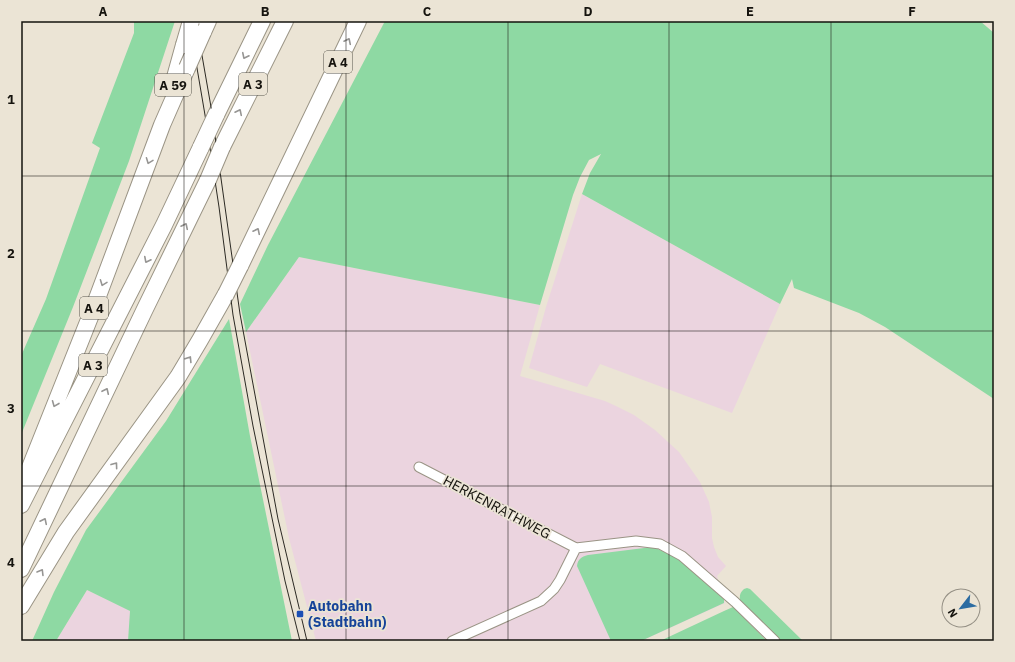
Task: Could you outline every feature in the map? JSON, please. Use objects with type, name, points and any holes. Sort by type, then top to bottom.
[{"type":"highway","name":"A 59","points":[[162,125],[191,21]]},
{"type":"highway","name":"A 3","points":[[21,505],[161,232],[262,21]]},
{"type":"highway","name":"A 3","points":[[21,569],[208,180],[222,147],[285,21]]},
{"type":"highway","name":"A 4","points":[[21,606],[66,532],[178,377],[200,340],[240,266],[358,21]]},
{"type":"highway","name":"A 4","points":[[21,490],[92,312],[162,125],[205,27]]},
{"type":"street","name":"HERKENRATHWEG","points":[[419,467],[576,548]]},
{"type":"street","points":[[452,641],[541,601],[554,589],[560,580],[576,548],[636,541],[660,544],[682,556],[735,602],[775,641]]},
{"type":"shaded area","points":[[582,194],[780,304],[732,413],[600,364],[587,387],[529,368],[546,307]]},
{"type":"shaded area","points":[[299,257],[540,305],[520,376],[605,401],[618,407],[634,415],[655,430],[679,452],[700,482],[709,502],[712,517],[712,538],[714,547],[718,557],[726,566],[717,576],[725,603],[641,641],[316,641],[289,538],[246,332]]},
{"type":"shaded area","points":[[87,590],[131,611],[128,641],[56,641]]},
{"type":"green space","points":[[134,21],[175,21],[129,161],[73,307],[21,435],[21,356],[46,299],[100,148],[92,143],[134,33]]},
{"type":"green space","points":[[385,21],[980,21],[994,33],[994,399],[885,327],[859,313],[794,288],[792,279],[780,304],[582,194],[590,173],[601,154],[589,160],[580,177],[573,195],[540,305],[299,257],[246,332],[240,304],[268,245]]},
{"type":"green space","points":[[229,319],[250,436],[292,641],[128,641],[130,611],[87,590],[56,641],[32,641],[54,592],[86,530],[166,421]]},
{"type":"green space","points":[[652,547],[663,551],[691,568],[724,597],[724,603],[641,641],[611,641],[577,566],[578,562],[588,555]]},
{"type":"green space","points":[[747,588],[750,589],[803,641],[779,641],[741,604],[740,594]]},
{"type":"green space","points":[[733,607],[767,641],[660,641],[724,611]]},
{"type":"tram line","points":[[189,21],[219,207],[233,315],[253,426],[285,581],[300,641]]},
{"type":"tram line","points":[[196,21],[211,107],[240,314],[278,519],[307,641]]},
{"type":"place","name":"Autobahn (Stadtbahn)","points":[[300,614]]}]
